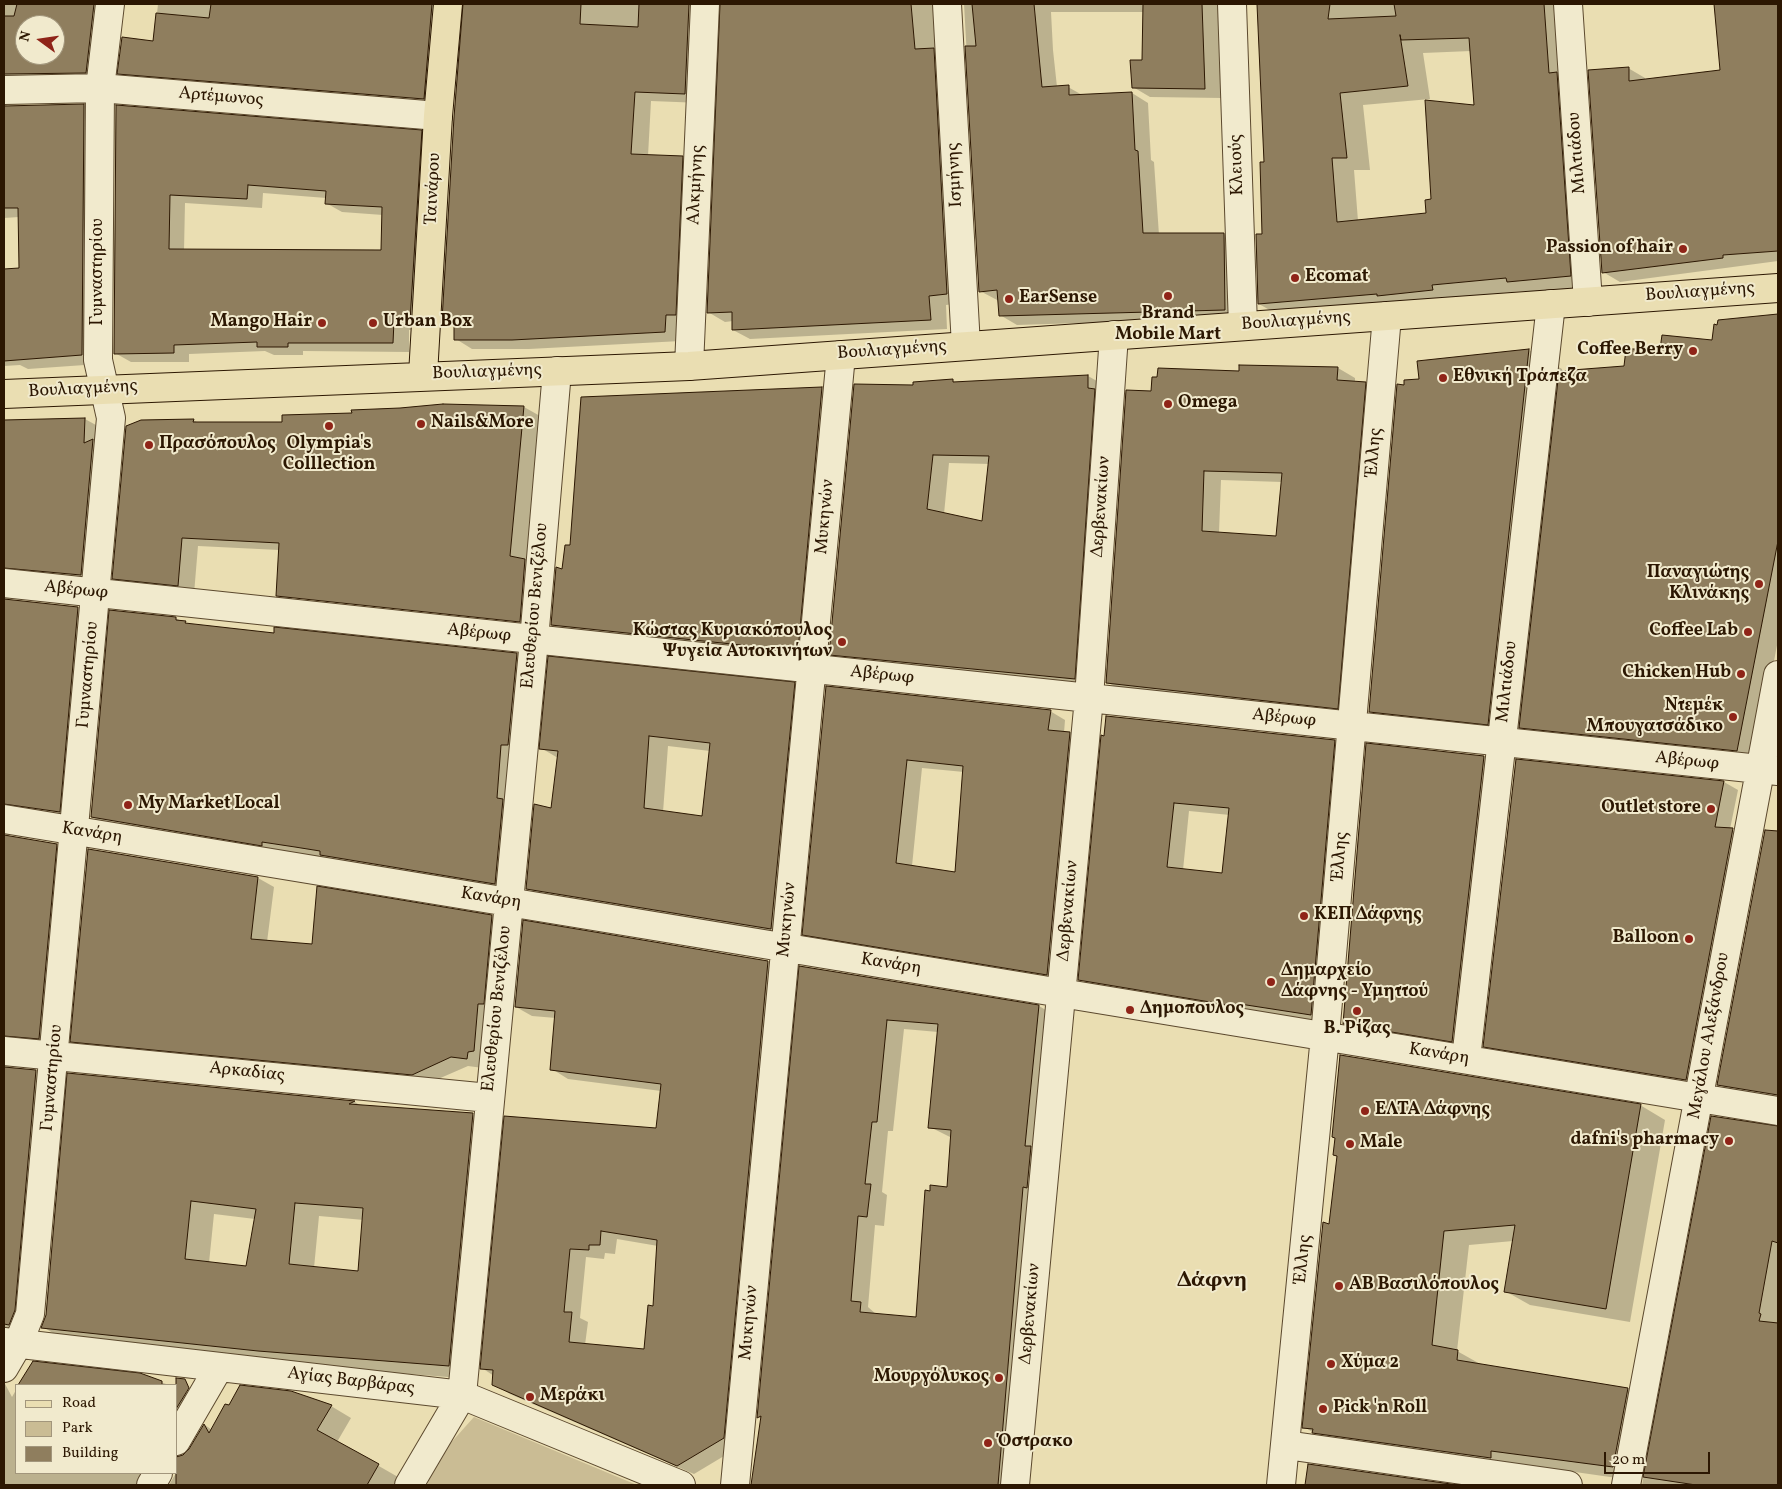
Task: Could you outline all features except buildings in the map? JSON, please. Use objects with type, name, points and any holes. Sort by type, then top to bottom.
[{"type":"main road","name":"Ταινάρου","points":[[423,375],[438,116],[448,4]]},
{"type":"main road","name":"Βουλιαγμένης","points":[[4,394],[423,375],[689,366],[1778,288]]},
{"type":"street","name":"Γυμναστηρίου","points":[[4,1368],[11,1343],[30,1314],[111,418],[98,360],[100,88],[110,4]]},
{"type":"street","name":"Αλκμήνης","points":[[689,366],[705,4]]},
{"type":"street","name":"Ισμήνης","points":[[947,4],[966,346]]},
{"type":"street","name":"Κλειούς","points":[[1232,4],[1243,326]]},
{"type":"street","name":"Μιλτιάδου","points":[[1568,4],[1588,302]]},
{"type":"street","name":"Αρτέμωνος","points":[[4,90],[100,88],[438,116]]},
{"type":"street","name":"Μιλτιάδου","points":[[1466,1059],[1551,304]]},
{"type":"street","name":"Έλλης","points":[[1281,1485],[1325,1036],[1387,316]]},
{"type":"street","name":"Δερβενακίων","points":[[1015,1485],[1088,698],[1114,335]]},
{"type":"street","name":"Μυκηνών","points":[[735,1485],[841,355]]},
{"type":"street","name":"Ελευθερίου Βενιζέλου","points":[[410,1485],[462,1395],[534,640],[557,371]]},
{"type":"street","name":"Αβέρωφ","points":[[4,583],[1769,771]]},
{"type":"street","name":"Μεγάλου Αλεξάνδρου","points":[[1626,1485],[1699,1097],[1769,771],[1778,675]]},
{"type":"street","name":"Κανάρη","points":[[4,819],[1778,1111]]},
{"type":"street","name":"Αρκαδίας","points":[[4,1051],[55,1054],[489,1098]]},
{"type":"street","name":"Αγίας Βαρβάρας","points":[[11,1343],[462,1395],[681,1485]]},
{"type":"street","points":[[178,1438],[219,1367]]},
{"type":"street","points":[[1286,1445],[1568,1485]]},
{"type":"street","points":[[151,1485],[157,1474]]},
{"type":"green space","points":[[474,1417],[637,1485],[427,1485],[439,1456]]},
{"type":"place","name":"Passion of hair","points":[[1683,249]]},
{"type":"place","name":"Ecomat","points":[[1295,278]]},
{"type":"place","name":"Brand Mobile Mart","points":[[1168,296]]},
{"type":"place","name":"EarSense","points":[[1009,299]]},
{"type":"place","name":"Mango Hair","points":[[322,323]]},
{"type":"place","name":"Urban Box","points":[[373,323]]},
{"type":"place","name":"Coffee Berry","points":[[1693,351]]},
{"type":"place","name":"Εθνική Τράπεζα","points":[[1443,378]]},
{"type":"place","name":"Omega","points":[[1168,404]]},
{"type":"place","name":"Nails&More","points":[[421,424]]},
{"type":"place","name":"Olympia's Colllection","points":[[329,426]]},
{"type":"place","name":"Πρασόπουλος","points":[[149,445]]},
{"type":"place","name":"Παναγιώτης Κλινάκης","points":[[1759,584]]},
{"type":"place","name":"Coffee Lab","points":[[1748,632]]},
{"type":"place","name":"Κώστας Κυριακόπουλος Ψυγεία Αυτοκινήτων","points":[[842,642]]},
{"type":"place","name":"Chicken Hub","points":[[1741,674]]},
{"type":"place","name":"Ντεμέκ Μπουγατσάδικο","points":[[1733,717]]},
{"type":"place","name":"My Market Local","points":[[128,805]]},
{"type":"place","name":"Outlet store","points":[[1711,809]]},
{"type":"place","name":"ΚΕΠ Δάφνης","points":[[1304,916]]},
{"type":"place","name":"Balloon","points":[[1689,939]]},
{"type":"place","name":"Δημαρχείο Δάφνης - Υμηττού","points":[[1271,982]]},
{"type":"place","name":"Δημοπουλος","points":[[1130,1010]]},
{"type":"place","name":"Β. Ρίζας","points":[[1357,1011]]},
{"type":"place","name":"ΕΛΤΑ Δάφνης","points":[[1365,1111]]},
{"type":"place","name":"dafni's pharmacy","points":[[1729,1141]]},
{"type":"place","name":"Male","points":[[1350,1144]]},
{"type":"place","name":"ΑΒ Βασιλόπουλος","points":[[1339,1286]]},
{"type":"place","name":"Χύμα 2","points":[[1331,1364]]},
{"type":"place","name":"Μουργόλυκος","points":[[999,1378]]},
{"type":"place","name":"Μεράκι","points":[[530,1397]]},
{"type":"place","name":"Pick 'n Roll","points":[[1323,1409]]},
{"type":"place","name":"Όστρακο","points":[[988,1443]]},
{"type":"district","name":"Δάφνη","points":[[1212,1282]]}]
